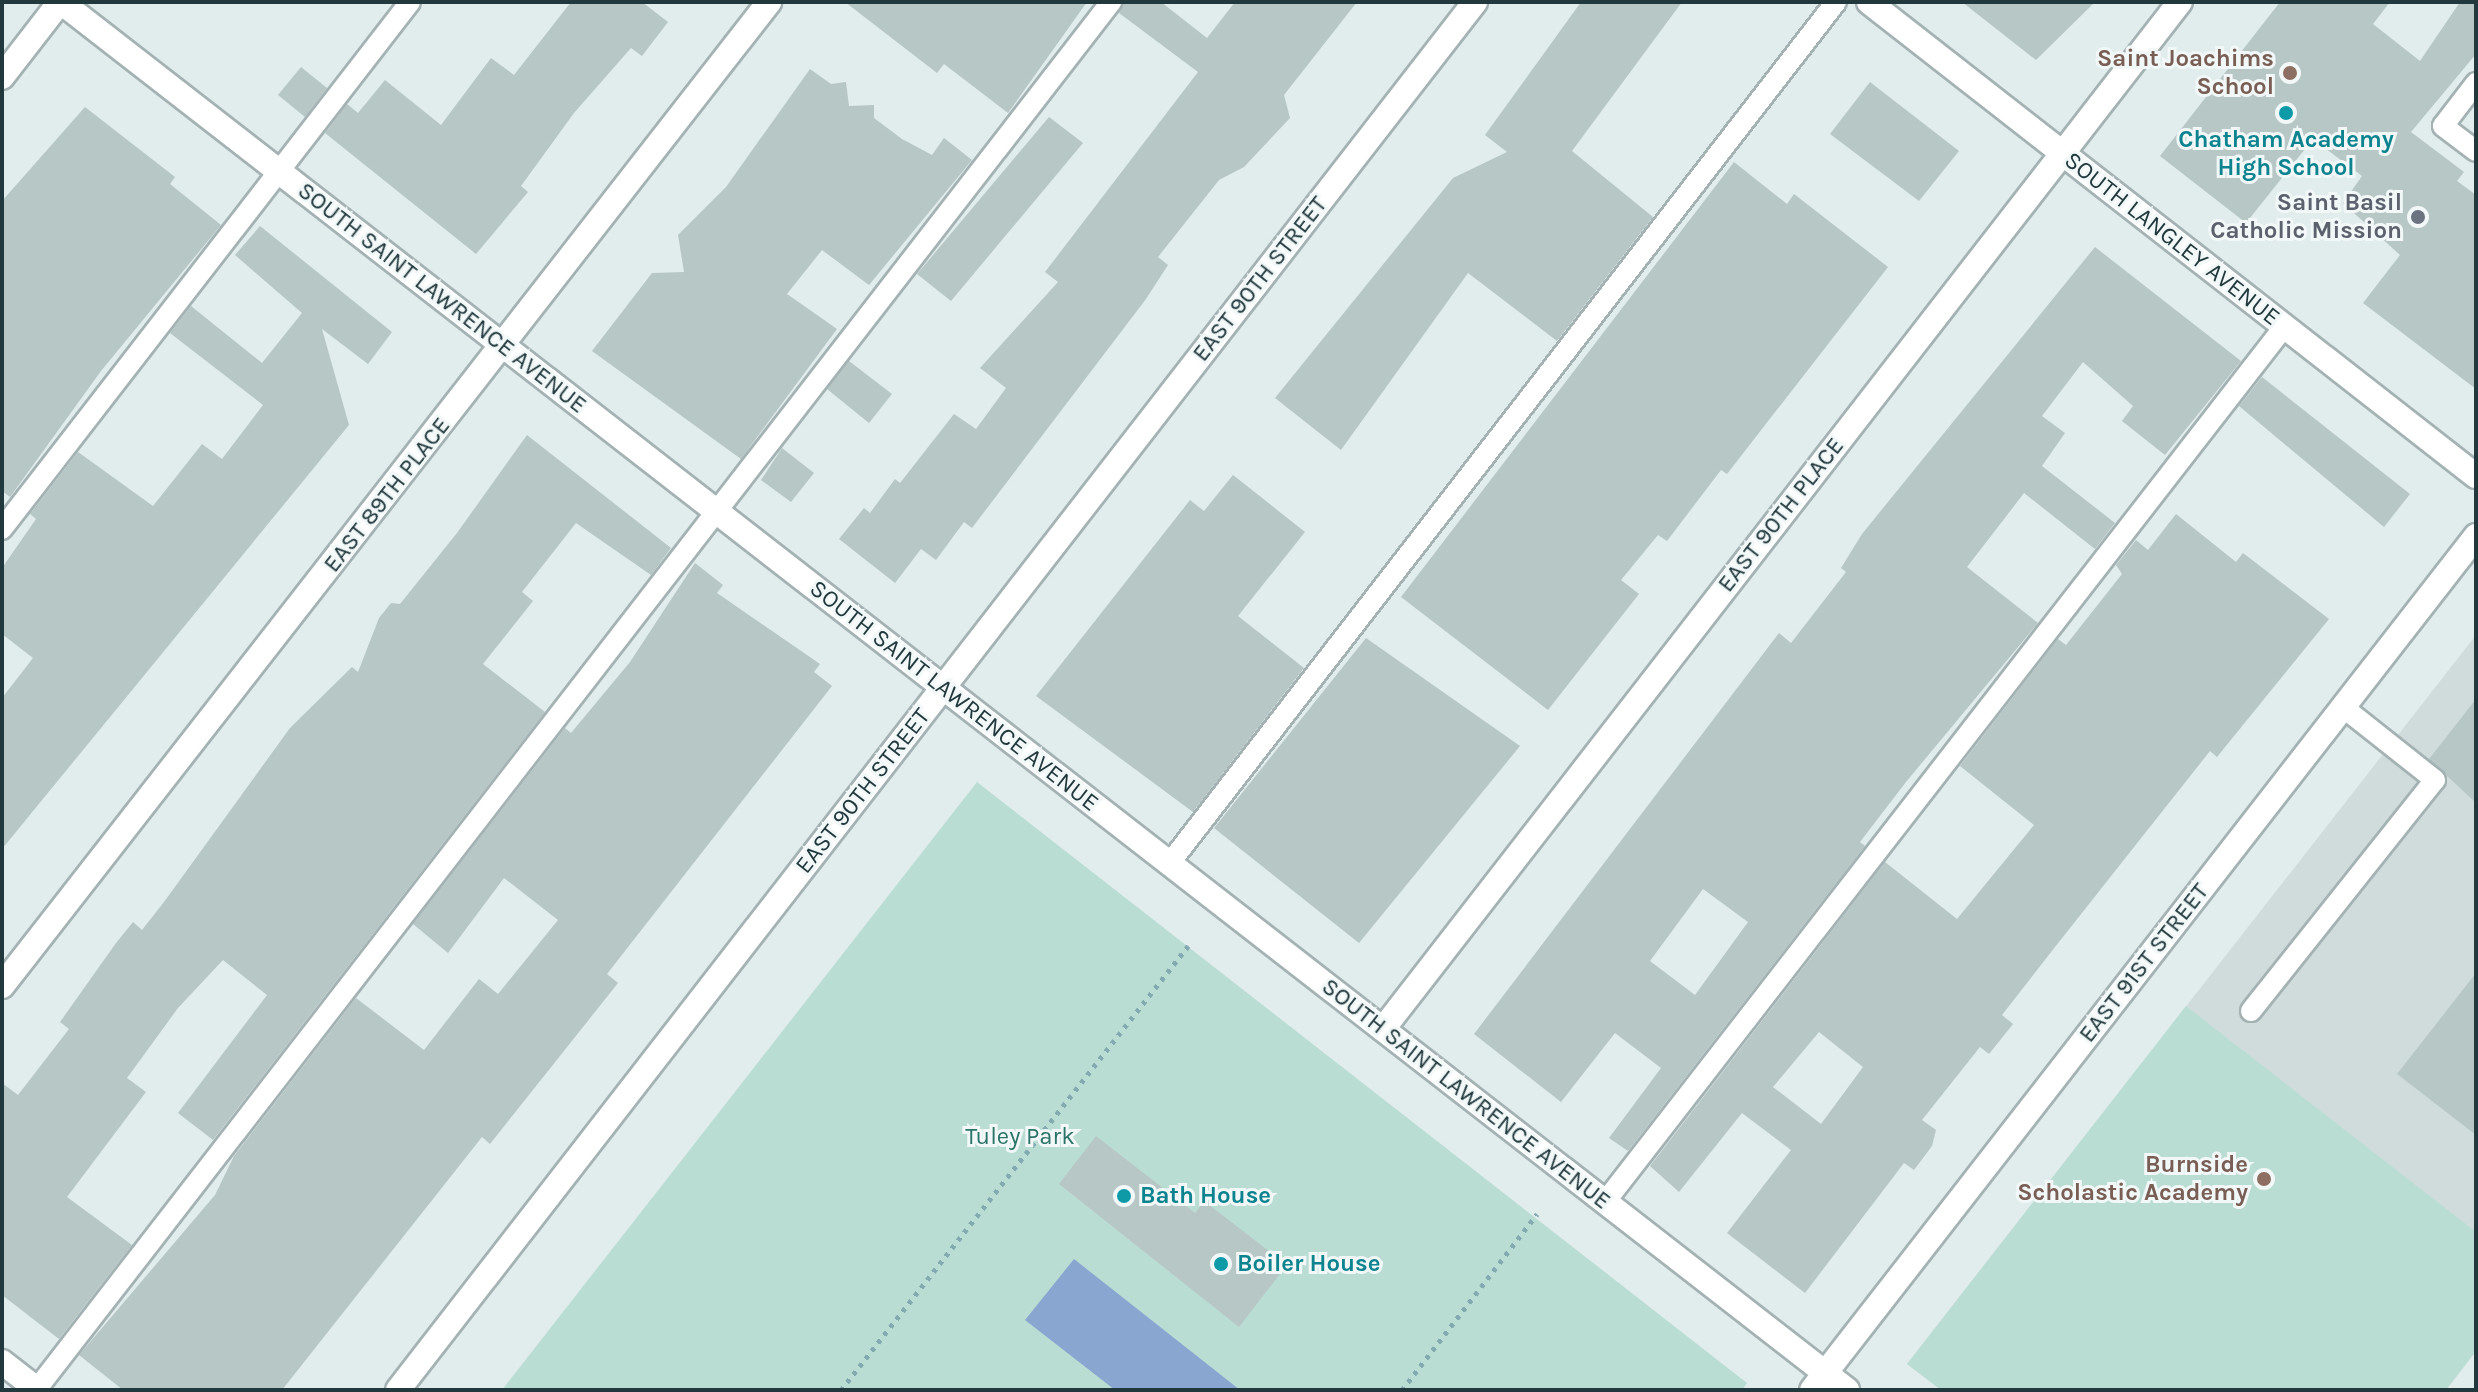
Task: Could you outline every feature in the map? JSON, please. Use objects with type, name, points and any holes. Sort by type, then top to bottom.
[{"type":"street","points":[[2,77],[60,2]]},
{"type":"street","name":"SOUTH SAINT LAWRENCE AVENUE","points":[[60,2],[1605,1202],[1819,1382],[1847,1390]]},
{"type":"street","name":"EAST 89TH PLACE","points":[[2,986],[769,2]]},
{"type":"street","name":"EAST 90TH STREET","points":[[398,1390],[1475,2]]},
{"type":"street","name":"SOUTH LANGLEY AVENUE","points":[[1869,2],[2476,476]]},
{"type":"street","name":"EAST 90TH PLACE","points":[[1383,1029],[2180,2]]},
{"type":"street","name":"EAST 91ST STREET","points":[[1819,1382],[2476,536]]},
{"type":"street","points":[[2,1362],[37,1390]]},
{"type":"lane","points":[[2,529],[410,2]]},
{"type":"lane","points":[[37,1390],[1111,2]]},
{"type":"lane","points":[[1169,864],[1836,2]]},
{"type":"lane","points":[[2476,83],[2443,126],[2476,151]]},
{"type":"lane","points":[[1605,1202],[2284,327]]},
{"type":"lane","points":[[2251,1011],[2435,780],[2343,707]]},
{"type":"path","points":[[841,1390],[1188,946]]},
{"type":"path","points":[[1402,1390],[1537,1214]]},
{"type":"shaded area","name":"Burnside Scholastic Academy","points":[[2476,635],[2476,1351],[2446,1390],[1941,1390],[1907,1364]]},
{"type":"green space","name":"Tuley Park","points":[[977,782],[1747,1383],[1742,1390],[502,1390]]},
{"type":"green space","name":"Burnside Scholastic Academy","points":[[2186,1006],[2476,1232],[2476,1351],[2446,1390],[1941,1390],[1907,1364]]},
{"type":"water","points":[[1074,1259],[1240,1390],[1115,1390],[1025,1320]]},
{"type":"building","points":[[571,2],[642,2],[668,22],[642,56],[631,48],[574,113],[521,186],[528,192],[476,254],[325,133],[347,104],[358,113],[385,80],[441,125],[491,58],[514,75]]},
{"type":"building","points":[[845,2],[1087,2],[1008,113],[944,64],[937,73]]},
{"type":"building","points":[[1124,2],[1161,2],[1207,38],[1235,2],[1357,2],[1284,95],[1290,118],[1244,167],[1219,180],[1158,257],[1168,265],[1146,299],[972,528],[964,522],[936,560],[921,549],[895,583],[839,539],[864,508],[870,513],[895,479],[900,483],[954,414],[976,429],[1006,388],[980,368],[1058,282],[1045,272],[1198,72],[1119,13]]},
{"type":"building","points":[[1581,2],[1682,2],[1572,151],[1653,217],[1557,341],[1468,273],[1341,450],[1275,398],[1453,178],[1507,152],[1485,135]]},
{"type":"building","points":[[1962,2],[2095,2],[2036,60]]},
{"type":"building","points":[[2280,2],[2390,2],[2373,24],[2420,61],[2460,2],[2476,2],[2476,54],[2411,132],[2464,172],[2457,181],[2476,195],[2476,389],[2363,303],[2400,255],[2343,203],[2362,176],[2313,139],[2246,223],[2160,156]]},
{"type":"building","points":[[301,67],[327,88],[305,117],[278,95]]},
{"type":"building","points":[[810,69],[831,84],[846,82],[849,106],[874,105],[874,118],[902,139],[932,155],[944,138],[972,160],[869,285],[822,250],[787,294],[837,329],[741,459],[592,351],[652,273],[684,272],[678,235],[726,187]]},
{"type":"building","points":[[1870,82],[1959,151],[1919,201],[1830,134]]},
{"type":"building","points":[[85,107],[175,177],[170,184],[221,225],[101,371],[10,497],[2,491],[2,201]]},
{"type":"building","points":[[1049,117],[1083,143],[951,301],[917,274]]},
{"type":"building","points":[[1734,162],[1787,204],[1794,194],[1888,267],[1727,474],[1721,470],[1667,541],[1658,535],[1621,580],[1639,594],[1548,710],[1401,597]]},
{"type":"building","points":[[260,226],[392,332],[368,364],[322,329],[349,425],[2,849],[2,698],[33,658],[2,634],[2,568],[36,519],[30,514],[78,452],[153,506],[202,444],[222,459],[263,405],[170,333],[191,306],[262,363],[302,313],[235,255]]},
{"type":"building","points":[[2095,247],[2241,361],[2165,455],[2122,421],[2133,406],[2083,362],[2042,416],[2065,433],[2042,466],[2115,523],[2095,549],[2024,493],[1967,567],[2038,623],[1906,782],[1860,842],[1865,846],[1628,1151],[1609,1138],[1661,1068],[1615,1033],[1561,1102],[1474,1034],[1779,633],[1791,643],[1846,572],[1841,568],[1862,534]],"holes":[[[1703,889],[1748,922],[1695,995],[1650,961]]]},
{"type":"building","points":[[849,361],[892,394],[869,423],[827,389]]},
{"type":"building","points":[[2262,377],[2410,494],[2384,527],[2239,406]]},
{"type":"building","points":[[527,435],[671,548],[651,575],[576,523],[522,592],[533,601],[483,664],[545,712],[213,1140],[178,1113],[267,995],[223,960],[178,1008],[127,1078],[146,1092],[67,1197],[132,1245],[59,1339],[2,1295],[2,1083],[18,1095],[69,1029],[60,1022],[116,943],[133,922],[142,930],[290,728],[352,667],[358,672],[379,618],[391,603],[400,604],[457,533]]},
{"type":"building","points":[[782,448],[814,473],[791,502],[761,480]]},
{"type":"building","points":[[1233,475],[1305,532],[1238,616],[1304,668],[1193,812],[1036,696],[1190,500],[1204,511]]},
{"type":"building","points":[[2176,514],[2236,562],[2243,553],[2329,619],[2217,757],[2210,751],[2002,1015],[2013,1024],[1989,1054],[1980,1047],[1922,1120],[1936,1130],[1932,1146],[1914,1170],[1904,1163],[1805,1293],[1727,1233],[1791,1150],[1742,1113],[1679,1192],[1650,1166],[1885,862],[1957,919],[2034,825],[1960,766],[2058,639],[2066,645],[2122,574],[2116,565],[2136,540],[2148,550]],"holes":[[[1819,1032],[1863,1067],[1821,1124],[1773,1087]]]},
{"type":"building","points":[[695,563],[723,585],[717,593],[820,664],[814,672],[832,686],[607,974],[618,983],[490,1144],[482,1137],[282,1390],[123,1390],[79,1355],[215,1195],[234,1156],[356,998],[424,1050],[479,979],[498,994],[558,920],[504,878],[448,953],[413,924],[565,728],[571,733],[630,662]]},
{"type":"building","points":[[1366,638],[1520,746],[1359,943],[1214,828]]},
{"type":"building","points":[[2476,699],[2476,803],[2429,759]]},
{"type":"building","points":[[2476,973],[2476,1135],[2397,1074]]},
{"type":"building","points":[[1096,1136],[1195,1213],[1204,1201],[1287,1265],[1239,1327],[1059,1184]]},
{"type":"place","name":"Saint Joachims School","points":[[2290,73]]},
{"type":"place","name":"Chatham Academy High School","points":[[2286,113]]},
{"type":"place","name":"Saint Basil Catholic Mission","points":[[2418,217]]},
{"type":"place","name":"Burnside Scholastic Academy","points":[[2264,1179]]},
{"type":"place","name":"Bath House","points":[[1124,1196]]},
{"type":"place","name":"Boiler House","points":[[1221,1264]]}]
